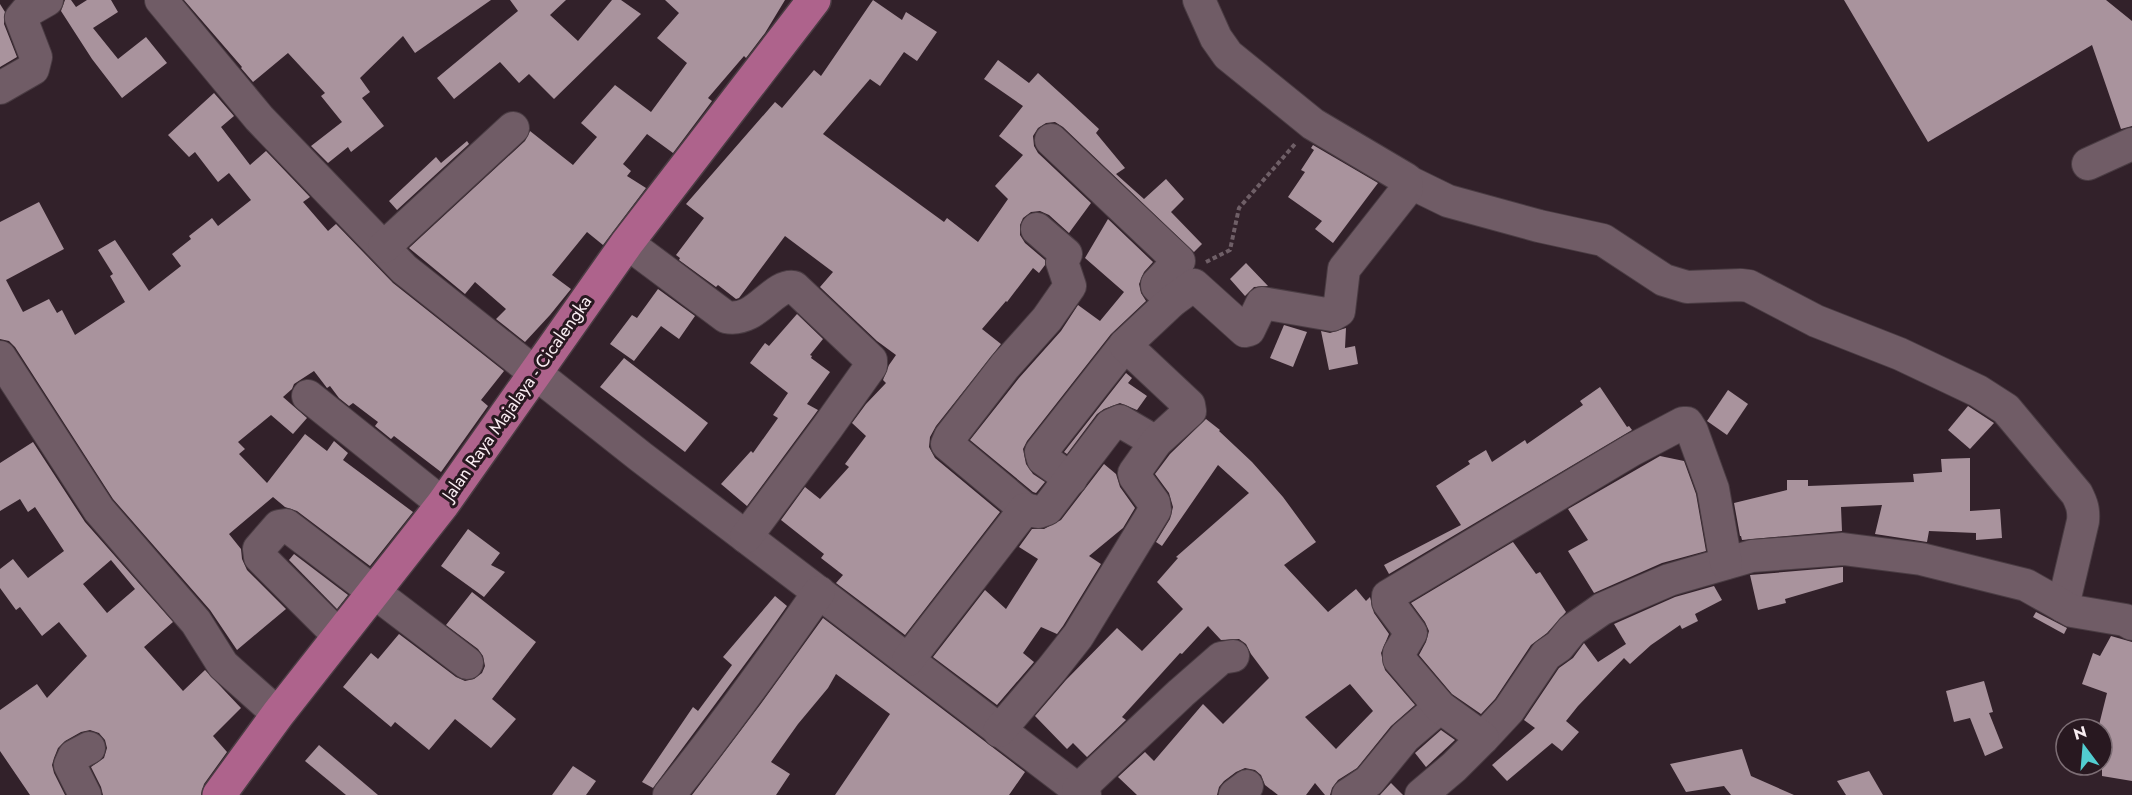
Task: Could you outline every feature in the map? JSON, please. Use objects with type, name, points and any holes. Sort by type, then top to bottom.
[{"type":"main road","name":"Jalan Raya Majalaya - Cicalengka","points":[[219,795],[278,714],[442,504],[627,243],[814,0]]},
{"type":"street","points":[[0,88],[33,69],[36,57],[21,18],[26,12],[47,0]]},
{"type":"street","points":[[161,0],[259,118],[404,269],[641,457],[1082,792],[1195,680],[1221,658],[1233,656]]},
{"type":"street","points":[[1198,0],[1216,38],[1228,55],[1313,124],[1407,182],[1448,201],[1539,226],[1603,240],[1664,280],[1674,284],[1687,287],[1741,285],[1759,290],[1806,316],[1900,354],[1989,396],[2006,410],[2077,494],[2082,503],[2083,521],[2063,606]]},
{"type":"street","points":[[384,248],[513,128]]},
{"type":"street","points":[[1051,140],[1179,261],[1157,284],[1173,301]]},
{"type":"street","points":[[2088,164],[2132,144]]},
{"type":"street","points":[[1071,479],[1043,459],[1041,452],[1125,345],[1173,301],[1191,286],[1197,286],[1245,331],[1249,330],[1262,303],[1336,314],[1339,311],[1344,269],[1407,189],[1407,182]]},
{"type":"street","points":[[1037,229],[1066,254],[1062,262],[1070,286],[1047,319],[1005,366],[947,444],[1025,508],[1038,512],[1045,511],[1114,422],[1120,421],[1156,442]]},
{"type":"street","points":[[627,243],[726,317],[735,319],[744,317],[785,287],[794,287],[871,360],[871,366],[834,419],[746,537]]},
{"type":"street","points":[[999,731],[1078,636],[1155,510],[1154,503],[1134,473],[1156,442],[1190,411],[1190,408],[1125,345]]},
{"type":"street","points":[[0,357],[99,510],[196,622],[223,665],[278,714]]},
{"type":"street","points":[[308,396],[442,504]]},
{"type":"street","points":[[1483,738],[1440,706],[1399,659],[1399,653],[1411,633],[1388,602],[1388,596],[1679,424],[1687,423],[1713,489],[1726,563]]},
{"type":"street","points":[[908,660],[1025,508]]},
{"type":"street","points":[[339,636],[260,557],[259,549],[279,526],[286,525],[467,663]]},
{"type":"street","points":[[1421,795],[1454,767],[1509,710],[1546,655],[1559,646],[1572,630],[1602,609],[1669,580],[1752,556],[1843,549],[1910,557],[2026,585],[2072,611],[2125,620],[2132,624]]},
{"type":"street","points":[[669,795],[752,687],[819,592]]},
{"type":"street","points":[[1348,795],[1362,783],[1369,781],[1405,737],[1440,706]]},
{"type":"street","points":[[85,795],[70,765],[74,756],[89,748]]},
{"type":"path","points":[[1179,261],[1208,262],[1230,250],[1239,208],[1313,124]]},
{"type":"building","points":[[65,0],[71,0],[76,7],[87,0],[111,0],[118,12],[93,28],[118,59],[146,37],[167,63],[122,98],[92,59],[61,11]]},
{"type":"building","points":[[184,0],[491,0],[415,53],[403,36],[360,78],[370,92],[362,98],[384,126],[351,152],[348,147],[328,163],[311,146],[342,122],[321,96],[325,93],[288,53],[253,82]]},
{"type":"building","points":[[510,0],[566,0],[550,15],[578,41],[612,0],[621,0],[641,14],[554,99],[529,74],[519,83],[500,62],[454,99],[437,78],[518,11]]},
{"type":"building","points":[[665,0],[785,0],[765,33],[746,58],[744,56],[708,98],[712,101],[673,153],[647,134],[623,164],[631,171],[627,176],[646,188],[603,245],[587,232],[552,275],[571,289],[525,342],[496,319],[506,309],[475,282],[465,294],[409,248],[525,141],[530,131],[573,165],[597,137],[581,123],[615,85],[651,112],[687,63],[657,38],[679,13]]},
{"type":"building","points":[[873,0],[902,20],[906,12],[937,32],[917,61],[904,52],[880,86],[870,79],[823,134],[944,222],[947,218],[978,242],[1008,199],[995,186],[1023,155],[999,136],[1023,106],[984,79],[998,60],[1029,83],[1038,73],[1099,129],[1096,133],[1125,168],[1116,174],[1144,199],[1166,179],[1184,199],[1171,212],[1202,244],[1194,252],[1063,127],[1055,122],[1046,123],[1038,128],[1033,136],[1034,146],[1038,153],[1091,203],[1069,233],[1049,215],[1040,211],[1031,212],[1023,218],[1020,235],[1025,243],[1045,260],[1045,265],[1039,273],[1033,268],[1007,302],[982,329],[1001,344],[936,426],[930,437],[929,447],[935,458],[1000,512],[905,635],[836,583],[843,575],[821,558],[824,554],[781,520],[805,487],[820,499],[849,467],[845,464],[866,436],[852,423],[886,383],[883,380],[896,355],[877,341],[820,287],[833,272],[785,236],[736,299],[679,260],[680,258],[676,255],[704,218],[686,204],[775,102],[782,108],[814,70],[821,76]]},
{"type":"building","points":[[1844,0],[2106,0],[2132,21],[2132,126],[2121,129],[2092,45],[1928,142]]},
{"type":"building","points":[[0,4],[5,12],[4,24],[17,57],[0,67]]},
{"type":"building","points":[[214,93],[234,116],[221,127],[250,165],[266,151],[310,197],[303,202],[328,231],[336,224],[393,283],[504,371],[481,400],[488,406],[441,472],[394,436],[391,439],[375,426],[378,422],[353,403],[349,406],[330,386],[327,388],[314,371],[294,384],[283,397],[307,418],[293,434],[271,415],[238,442],[245,449],[239,454],[267,483],[305,434],[327,451],[334,441],[348,453],[343,460],[413,512],[370,566],[297,511],[285,507],[273,497],[229,534],[241,549],[247,570],[286,609],[237,650],[210,610],[113,499],[15,347],[9,341],[0,339],[0,222],[39,202],[64,249],[6,280],[23,312],[49,299],[57,313],[62,310],[75,335],[125,302],[110,276],[113,274],[98,250],[115,240],[149,291],[181,266],[172,254],[191,239],[189,236],[212,218],[218,226],[251,200],[229,173],[218,182],[195,152],[189,157],[168,135]]},
{"type":"building","points":[[467,141],[469,144],[397,210],[389,201],[436,157],[441,163]]},
{"type":"building","points":[[1313,145],[1378,183],[1333,243],[1315,229],[1322,221],[1288,197],[1305,172],[1301,170],[1314,150],[1311,148]]},
{"type":"building","points":[[1108,219],[1153,262],[1144,272],[1139,284],[1146,301],[1111,334],[1027,441],[1023,449],[1026,464],[1033,474],[1045,482],[1036,493],[970,440],[1019,378],[1061,331],[1078,305],[1100,321],[1124,292],[1085,258]]},
{"type":"building","points":[[1246,263],[1268,286],[1254,287],[1245,296],[1230,279]]},
{"type":"building","points":[[658,289],[695,316],[679,339],[661,326],[634,361],[610,344],[632,315],[637,318]]},
{"type":"building","points":[[797,314],[823,339],[810,355],[830,372],[807,404],[818,410],[747,506],[721,484],[751,451],[753,453],[778,418],[773,415],[788,393],[750,363],[765,343],[769,346]]},
{"type":"building","points":[[1284,325],[1307,332],[1293,367],[1270,358]]},
{"type":"building","points":[[1346,328],[1345,348],[1355,346],[1358,364],[1329,370],[1321,331],[1330,333]]},
{"type":"building","points":[[624,358],[708,423],[685,452],[600,387]]},
{"type":"building","points":[[1126,373],[1132,378],[1128,383],[1147,396],[1137,410],[1120,403],[1104,409],[1097,414],[1067,454],[1064,452]]},
{"type":"building","points":[[1600,387],[1627,427],[1629,426],[1632,430],[1389,574],[1384,565],[1461,525],[1436,486],[1470,464],[1468,461],[1486,450],[1492,462],[1525,440],[1527,444],[1583,405],[1580,401]]},
{"type":"building","points":[[1728,390],[1748,404],[1727,435],[1707,421]]},
{"type":"building","points":[[1968,406],[1994,423],[1970,449],[1948,430]]},
{"type":"building","points":[[1206,419],[1220,430],[1283,497],[1316,542],[1284,565],[1328,612],[1356,589],[1366,601],[1370,597],[1374,613],[1389,634],[1381,653],[1385,670],[1415,705],[1391,726],[1357,768],[1338,780],[1330,795],[1325,795],[1315,783],[1306,795],[1278,795],[1265,785],[1261,775],[1255,770],[1245,768],[1224,781],[1217,795],[1137,795],[1118,777],[1145,752],[1154,761],[1203,704],[1223,724],[1269,678],[1246,644],[1239,639],[1221,640],[1208,626],[1182,654],[1180,653],[1122,717],[1126,720],[1087,757],[1073,743],[1067,749],[1035,716],[1066,680],[1117,628],[1142,651],[1183,609],[1157,582],[1178,558],[1176,557],[1249,493],[1218,465],[1162,546],[1156,542],[1170,519],[1173,507],[1169,493],[1155,474],[1170,454]],"holes":[[[1350,684],[1373,711],[1336,749],[1305,717]]]},
{"type":"building","points":[[33,442],[85,522],[173,622],[144,647],[183,691],[205,670],[241,708],[213,736],[227,752],[204,784],[201,795],[103,795],[91,767],[104,758],[107,748],[105,740],[99,733],[90,730],[65,741],[58,748],[54,758],[52,765],[54,773],[65,795],[30,795],[0,751],[0,710],[37,684],[47,698],[87,656],[59,622],[42,636],[20,607],[16,610],[0,588],[0,569],[13,559],[28,578],[64,551],[35,507],[28,512],[20,499],[0,511],[0,463]],"holes":[[[111,560],[135,589],[107,613],[83,584]]]},
{"type":"building","points":[[1660,456],[1684,461],[1696,494],[1706,551],[1662,563],[1594,593],[1568,551],[1588,540],[1568,509]]},
{"type":"building","points":[[1970,458],[1970,511],[2000,509],[2002,538],[1976,540],[1976,533],[1929,531],[1927,542],[1875,534],[1882,505],[1841,507],[1842,531],[1742,540],[1740,536],[1734,503],[1787,490],[1787,480],[1808,480],[1808,486],[1914,482],[1913,474],[1942,472],[1941,459]]},
{"type":"building","points":[[1104,464],[1116,474],[1120,487],[1135,508],[1123,528],[1089,556],[1101,564],[1063,626],[1057,634],[1041,627],[1023,653],[1034,662],[997,705],[933,657],[985,590],[1006,609],[1038,559],[1019,547],[1032,529],[1044,529],[1061,520]]},
{"type":"building","points":[[468,529],[500,553],[491,565],[505,572],[484,597],[441,566]]},
{"type":"building","points":[[1513,542],[1536,574],[1540,572],[1566,612],[1547,633],[1531,645],[1495,699],[1481,714],[1452,694],[1419,655],[1429,631],[1411,603]]},
{"type":"building","points":[[294,554],[348,595],[337,609],[289,560]]},
{"type":"building","points":[[1843,567],[1843,582],[1785,599],[1786,603],[1758,610],[1750,575]]},
{"type":"building","points":[[1714,586],[1722,600],[1695,614],[1698,621],[1682,629],[1680,625],[1651,645],[1630,664],[1624,658],[1578,706],[1566,721],[1579,732],[1562,751],[1552,743],[1507,781],[1492,765],[1535,728],[1524,720],[1559,668],[1573,658],[1584,643],[1598,662],[1626,644],[1614,624],[1675,597]]},
{"type":"building","points":[[472,592],[536,642],[492,699],[516,719],[491,748],[455,719],[429,750],[395,722],[391,727],[343,687],[371,653],[378,659],[399,634],[456,677],[465,681],[474,679],[482,673],[485,666],[483,656],[478,649],[446,625]]},
{"type":"building","points":[[775,596],[787,606],[768,633],[653,788],[642,782],[693,707],[698,711],[732,665],[723,657]]},
{"type":"building","points":[[2036,612],[2067,628],[2064,634],[2033,617]]},
{"type":"building","points":[[823,618],[1025,772],[1009,795],[835,795],[890,714],[836,674],[828,688],[771,762],[790,774],[776,795],[692,795]]},
{"type":"building","points":[[2111,636],[2132,642],[2132,781],[2108,777],[2114,777],[2114,717],[2101,717],[2107,693],[2082,684],[2093,653],[2100,656]]},
{"type":"building","points":[[1984,681],[1993,712],[1989,713],[2003,748],[1985,756],[1970,718],[1954,722],[1946,691]]},
{"type":"building","points":[[1441,730],[1455,740],[1426,767],[1415,753]]},
{"type":"building","points":[[319,745],[378,795],[346,795],[305,761]]},
{"type":"building","points":[[1742,749],[1751,776],[1794,795],[1731,795],[1724,786],[1686,792],[1670,764]]},
{"type":"building","points":[[573,766],[596,781],[586,795],[552,795]]},
{"type":"building","points":[[1869,771],[1883,795],[1846,795],[1837,781]]},
{"type":"building","points":[[1391,783],[1403,795],[1380,795]]}]
